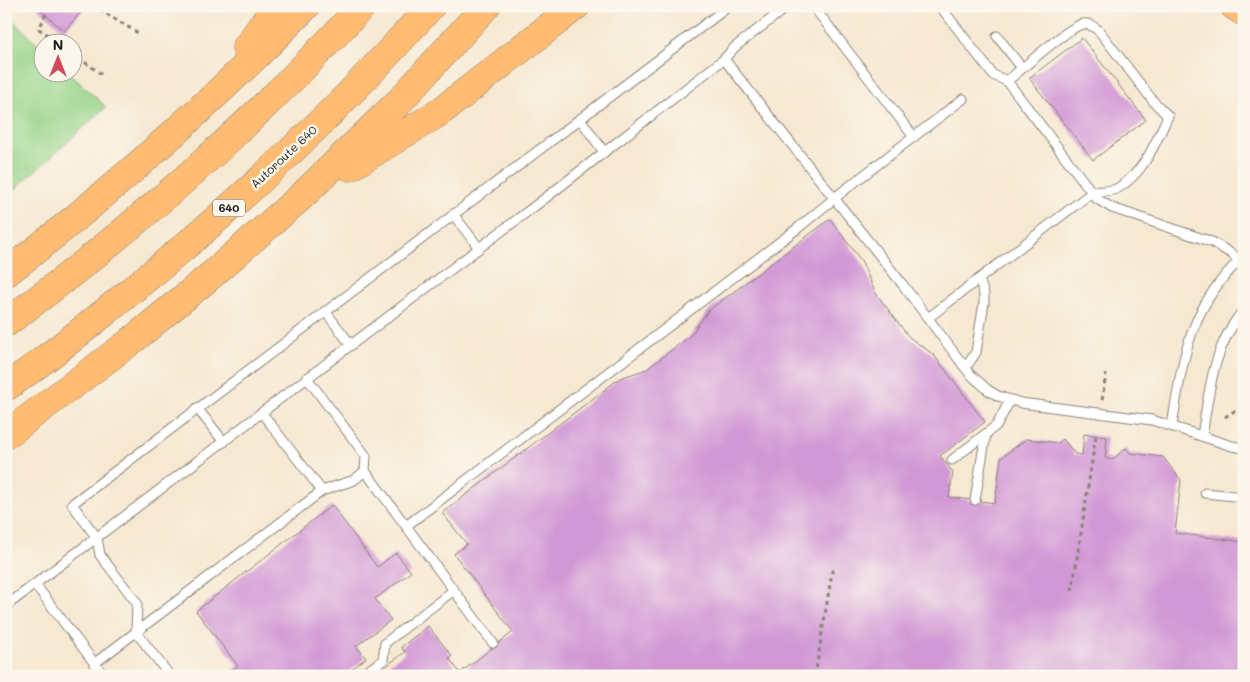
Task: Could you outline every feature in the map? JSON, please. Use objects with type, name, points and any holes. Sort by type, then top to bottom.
[{"type":"main road","points":[[204,107],[276,6]]},
{"type":"main road","points":[[6,273],[100,199],[204,107],[306,6]]},
{"type":"main road","points":[[6,324],[118,236],[215,152],[275,96],[362,6]]},
{"type":"main road","name":"Autoroute 640","points":[[6,387],[91,324],[214,221],[329,114],[431,6]]},
{"type":"main road","points":[[6,435],[130,342],[304,195],[399,102],[486,6]]},
{"type":"main road","points":[[304,195],[440,112],[576,6]]},
{"type":"main road","points":[[1234,6],[1244,12]]},
{"type":"lane","points":[[170,676],[136,632],[137,603],[100,555],[97,538],[72,504],[729,6]]},
{"type":"lane","points":[[6,606],[479,248],[724,59],[735,47],[788,6]]},
{"type":"lane","points":[[813,6],[914,137]]},
{"type":"lane","points":[[940,6],[993,75],[1007,81],[1097,199],[1112,208],[1212,242],[1241,258],[1225,275],[1206,301],[1194,325],[1184,353],[1172,426]]},
{"type":"lane","points":[[928,318],[1091,193],[1098,190],[1118,188],[1140,169],[1168,116],[1154,102],[1100,32],[1090,24],[1077,26],[1007,81]]},
{"type":"lane","points":[[997,36],[1022,68]]},
{"type":"lane","points":[[724,59],[964,366],[988,390],[1010,400],[1152,420],[1232,446],[1244,448]]},
{"type":"lane","points":[[406,526],[687,313],[963,99]]},
{"type":"lane","points":[[580,119],[604,152]]},
{"type":"lane","points":[[453,214],[479,248]]},
{"type":"lane","points":[[964,366],[969,363],[976,352],[984,303],[984,294],[979,279]]},
{"type":"lane","points":[[1202,436],[1214,365],[1222,344],[1244,310]]},
{"type":"lane","points":[[325,311],[352,345]]},
{"type":"lane","points":[[307,378],[366,456],[365,471],[493,643]]},
{"type":"lane","points":[[952,460],[1000,422],[1010,400]]},
{"type":"lane","points":[[198,408],[224,442]]},
{"type":"lane","points":[[262,413],[322,491]]},
{"type":"lane","points":[[975,500],[986,434]]},
{"type":"lane","points":[[95,663],[322,491],[354,480],[365,471]]},
{"type":"lane","points":[[1205,492],[1244,498]]},
{"type":"lane","points":[[35,584],[104,676]]},
{"type":"lane","points":[[360,676],[382,660],[385,643],[454,590]]},
{"type":"path","points":[[92,6],[138,33]]},
{"type":"path","points":[[43,32],[39,29],[46,14]]},
{"type":"path","points":[[82,60],[104,76]]},
{"type":"path","points":[[1102,403],[1106,374]]},
{"type":"path","points":[[1225,417],[1244,405]]},
{"type":"path","points":[[1072,591],[1096,435]]},
{"type":"path","points":[[815,676],[833,566]]},
{"type":"green space","points":[[6,14],[32,39],[32,82],[79,82],[106,107],[6,197]]},
{"type":"building","points":[[36,6],[87,6],[64,31]]},
{"type":"building","points":[[1082,38],[1146,120],[1093,160],[1029,78]]},
{"type":"building","points":[[830,219],[862,262],[875,292],[909,337],[934,355],[985,422],[940,456],[953,472],[949,497],[995,503],[1001,458],[1026,439],[1058,443],[1063,439],[1075,454],[1082,455],[1084,434],[1107,437],[1105,458],[1112,460],[1126,448],[1130,453],[1163,457],[1181,480],[1175,533],[1244,542],[1244,676],[373,676],[405,652],[401,647],[428,626],[452,656],[449,658],[460,673],[513,632],[454,554],[467,544],[442,513],[620,378],[647,369],[690,336],[708,311]]},
{"type":"building","points":[[332,505],[377,567],[396,553],[411,572],[375,599],[391,620],[356,646],[366,658],[343,676],[225,676],[238,666],[196,611]]}]
